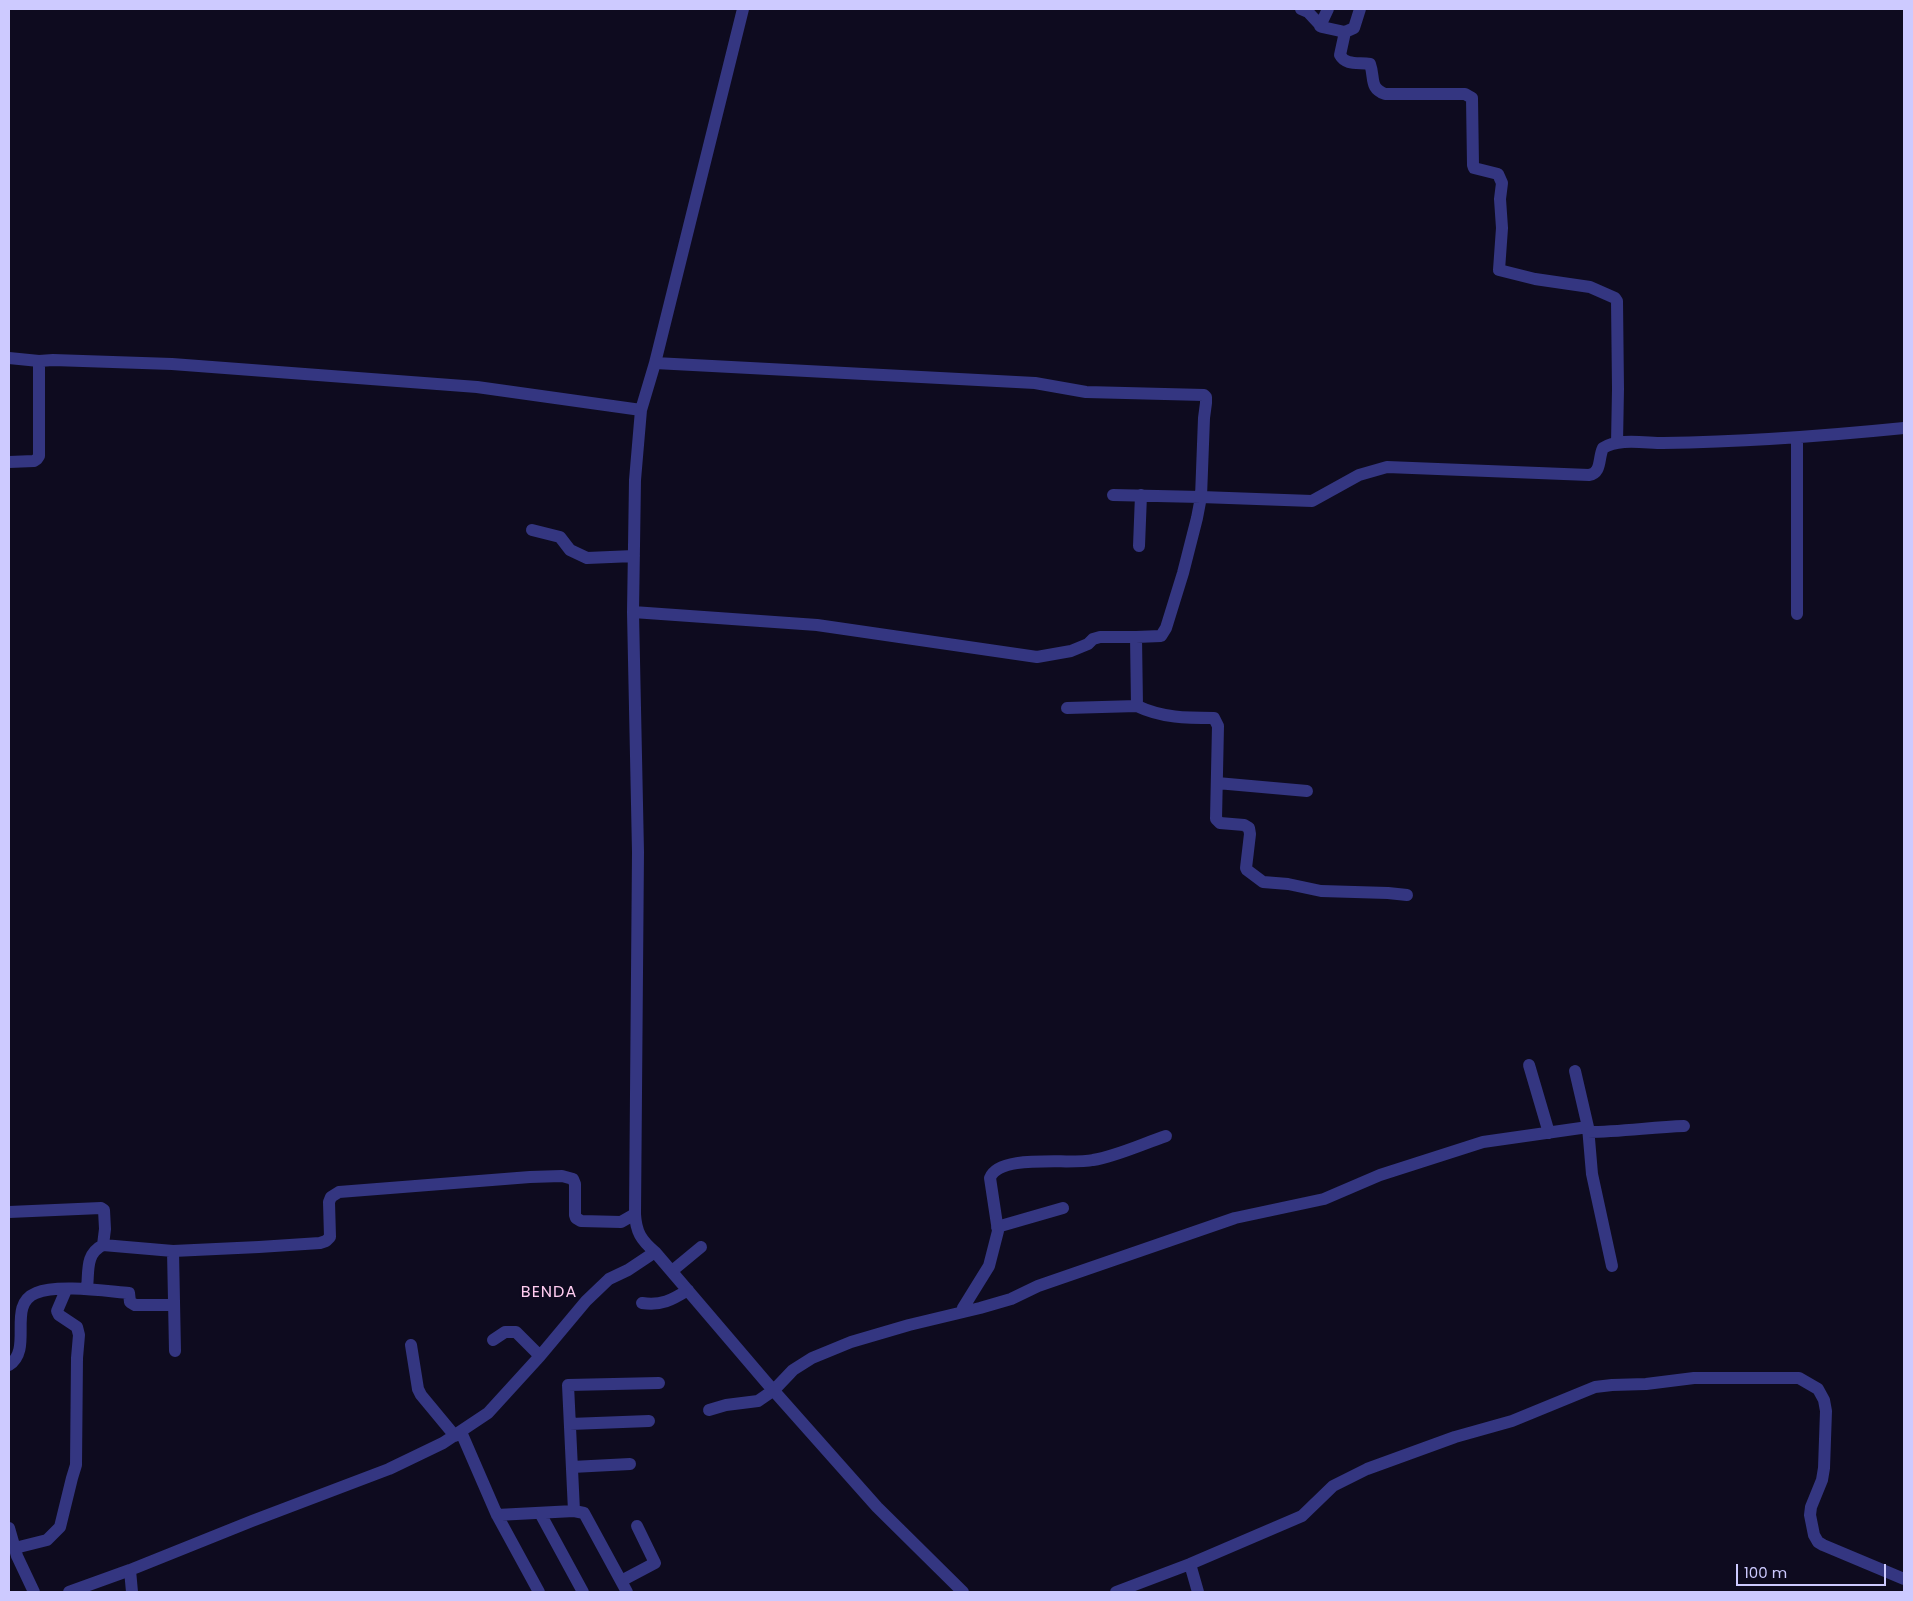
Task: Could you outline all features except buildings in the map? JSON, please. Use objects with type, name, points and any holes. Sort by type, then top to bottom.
[{"type":"street","points":[[743,9],[655,363],[641,410],[635,480],[633,612],[638,852],[636,1230],[643,1242],[672,1271],[878,1507],[960,1591]]},
{"type":"street","points":[[1301,9],[1308,12],[1320,26],[1345,32],[1354,28],[1360,9]]},
{"type":"street","points":[[1320,26],[1328,9]]},
{"type":"street","points":[[1345,32],[1340,55],[1342,59],[1348,62],[1370,64],[1374,88],[1378,92],[1385,94],[1465,94],[1472,98],[1472,165],[1474,168],[1498,174],[1502,183],[1500,199],[1502,228],[1499,270],[1535,279],[1590,288],[1615,298],[1617,301],[1617,443]]},
{"type":"street","points":[[9,358],[39,362],[53,360],[143,362],[477,387],[641,410]]},
{"type":"street","points":[[9,462],[37,460],[39,362]]},
{"type":"street","points":[[633,612],[817,625],[1037,657],[1071,651],[1088,644],[1093,638],[1100,636],[1161,636],[1166,628],[1183,573],[1201,497],[1206,403],[1204,395],[1086,392],[1035,383],[655,363]]},
{"type":"street","points":[[1112,494],[1312,501],[1353,477],[1387,467],[1589,475],[1594,474],[1598,470],[1603,448],[1617,443],[1797,438],[1904,428]]},
{"type":"street","points":[[1797,438],[1797,614]]},
{"type":"street","points":[[1139,546],[1141,495]]},
{"type":"street","points":[[532,530],[560,538],[570,550],[587,558],[634,556]]},
{"type":"street","points":[[1136,637],[1137,706]]},
{"type":"street","points":[[1067,708],[1137,706],[1162,715],[1178,718],[1214,718],[1218,726],[1216,819],[1220,824],[1244,825],[1249,828],[1246,868],[1263,882],[1288,884],[1321,891],[1407,895]]},
{"type":"street","points":[[1217,783],[1307,791]]},
{"type":"street","points":[[1529,1065],[1549,1133]]},
{"type":"street","points":[[1575,1071],[1588,1129],[1592,1174],[1612,1266]]},
{"type":"street","points":[[709,1410],[726,1405],[758,1402],[774,1390],[793,1370],[812,1358],[844,1345],[908,1325],[1011,1299],[1038,1286],[1236,1218],[1324,1199],[1380,1175],[1484,1142],[1588,1129],[1626,1132],[1643,1128],[1684,1126]]},
{"type":"street","points":[[962,1312],[989,1266],[998,1231],[990,1178],[993,1172],[1002,1166],[1040,1161],[1077,1162],[1093,1160],[1166,1136]]},
{"type":"street","points":[[87,1289],[90,1256],[94,1250],[103,1245],[173,1251],[259,1248],[326,1241],[330,1237],[329,1202],[335,1194],[345,1190],[521,1177],[568,1176],[575,1181],[575,1215],[578,1220],[617,1223],[635,1214]]},
{"type":"street","points":[[9,1212],[101,1208],[104,1210],[105,1229],[103,1245]]},
{"type":"street","points":[[997,1227],[1063,1208]]},
{"type":"street","points":[[672,1271],[701,1247]]},
{"type":"street","points":[[173,1251],[175,1351]]},
{"type":"street","points":[[69,1592],[130,1570],[389,1468],[444,1443],[488,1413],[540,1356],[586,1301],[609,1279],[628,1270],[655,1252]]},
{"type":"street","points":[[9,1365],[17,1357],[21,1345],[20,1319],[26,1302],[33,1294],[44,1291],[87,1289],[129,1293],[130,1302],[135,1305],[174,1306]]},
{"type":"street","points":[[15,1548],[47,1540],[60,1527],[76,1465],[79,1334],[77,1327],[59,1315],[57,1310],[66,1290]]},
{"type":"street","points":[[642,1303],[669,1302],[688,1290]]},
{"type":"street","points":[[493,1340],[505,1332],[516,1332],[540,1356]]},
{"type":"street","points":[[411,1345],[418,1389],[421,1395],[458,1434],[497,1515],[539,1592]]},
{"type":"street","points":[[1116,1592],[1190,1564],[1302,1516],[1333,1486],[1367,1469],[1455,1437],[1512,1421],[1595,1387],[1612,1384],[1646,1384],[1694,1378],[1799,1378],[1818,1389],[1824,1400],[1826,1411],[1824,1468],[1819,1492],[1811,1508],[1810,1515],[1814,1535],[1818,1542],[1904,1579]]},
{"type":"street","points":[[574,1511],[568,1385],[659,1383]]},
{"type":"street","points":[[570,1424],[649,1421]]},
{"type":"street","points":[[572,1467],[630,1464]]},
{"type":"street","points":[[497,1515],[574,1511],[584,1513],[624,1587],[656,1563],[637,1526]]},
{"type":"street","points":[[540,1513],[583,1592]]},
{"type":"street","points":[[9,1528],[25,1575],[34,1592]]},
{"type":"street","points":[[1190,1564],[1198,1592]]},
{"type":"street","points":[[130,1570],[132,1592]]},
{"type":"district","name":"BENDA","points":[[549,1293]]}]
